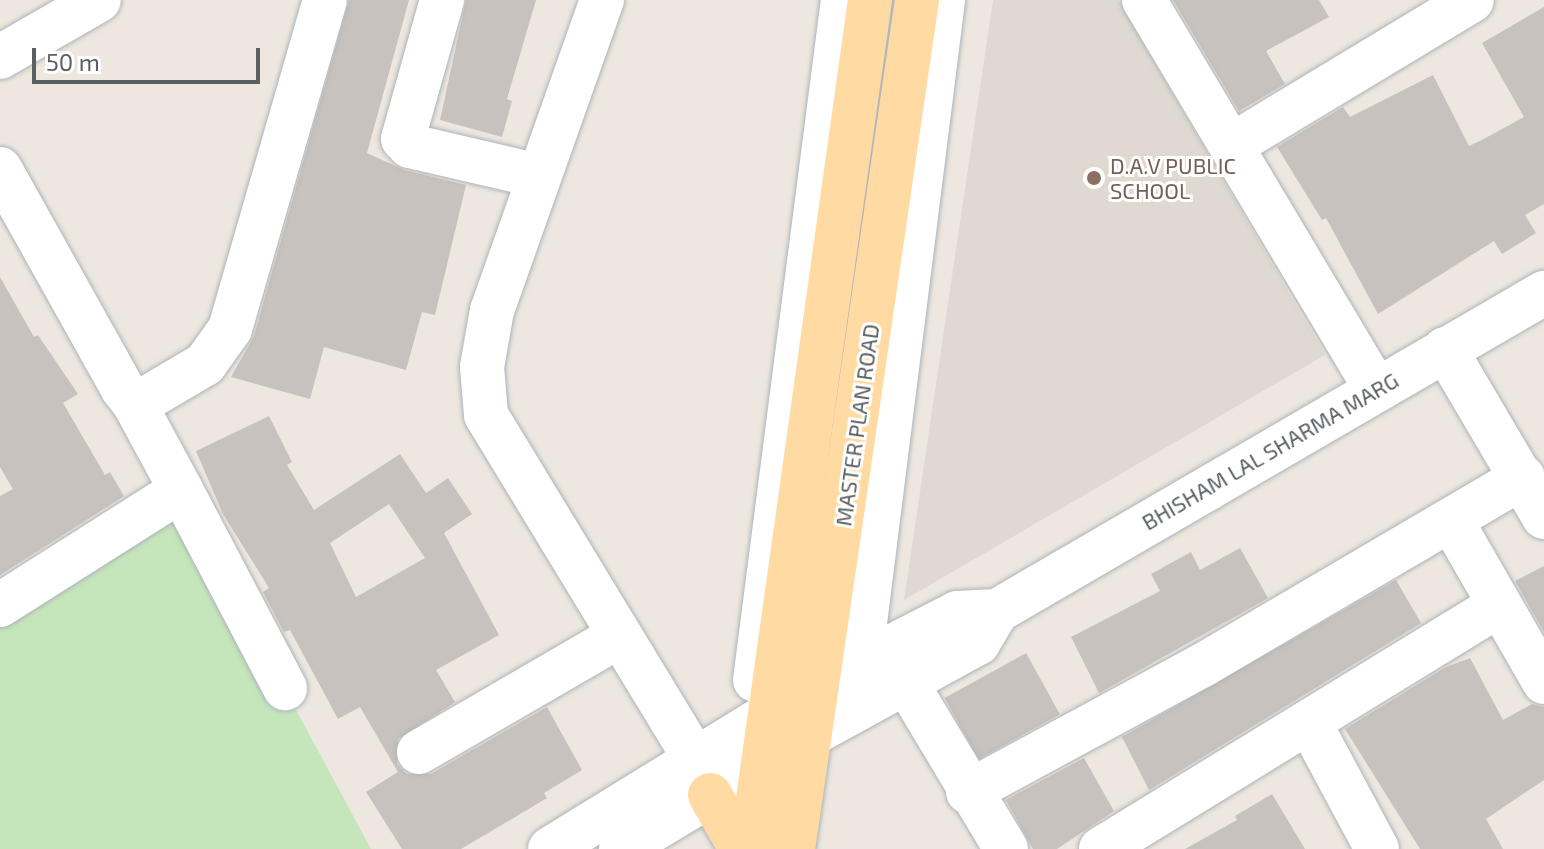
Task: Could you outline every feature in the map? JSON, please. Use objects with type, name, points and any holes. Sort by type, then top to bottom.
[{"type":"main road","name":"MASTER PLAN ROAD","points":[[751,849],[762,768],[760,718],[870,0]]},
{"type":"main road","name":"MASTER PLAN ROAD","points":[[793,849],[917,0]]},
{"type":"main road","points":[[703,777],[741,849]]},
{"type":"street","points":[[0,57],[99,0]]},
{"type":"street","points":[[134,403],[205,364],[230,329],[325,0]]},
{"type":"street","points":[[442,0],[403,139],[410,146],[539,176]]},
{"type":"street","points":[[602,0],[492,310],[482,367],[486,415],[703,777]]},
{"type":"street","points":[[760,718],[843,0]]},
{"type":"street","points":[[860,663],[943,0]]},
{"type":"street","points":[[1144,0],[1376,389]]},
{"type":"street","points":[[1232,145],[1418,14],[1472,0]]},
{"type":"street","points":[[0,169],[134,403],[285,688]]},
{"type":"street","name":"BHISHAM LAL SHARMA MARG","points":[[703,777],[760,718],[817,685],[957,613],[997,611],[1544,293]]},
{"type":"street","points":[[1445,349],[1544,517]]},
{"type":"street","points":[[968,792],[1203,665],[1523,477]]},
{"type":"street","points":[[0,605],[181,490]]},
{"type":"street","points":[[1451,520],[1544,682]]},
{"type":"street","points":[[1101,849],[1499,605]]},
{"type":"street","name":"BHISHAM LAL SHARMA MARG","points":[[703,777],[762,768],[810,735],[978,643],[997,611]]},
{"type":"street","points":[[419,752],[619,636]]},
{"type":"street","points":[[907,684],[968,792],[1006,849]]},
{"type":"street","points":[[1309,722],[1377,849]]},
{"type":"street","points":[[550,849],[703,777]]},
{"type":"street","points":[[621,849],[703,777]]},
{"type":"shaded area","name":"D.A.V PUBLIC SCHOOL","points":[[993,0],[1118,0],[1325,355],[904,600]]},
{"type":"green space","points":[[176,487],[371,849],[0,849],[0,599]]},
{"type":"building","points":[[349,0],[409,0],[367,153],[404,170],[466,185],[435,315],[422,312],[406,370],[324,347],[310,399],[231,377],[254,336]]},
{"type":"building","points":[[466,0],[536,0],[507,99],[512,101],[502,137],[440,120]]},
{"type":"building","points":[[1173,0],[1319,0],[1329,17],[1266,51],[1285,84],[1239,111]]},
{"type":"building","points":[[1544,7],[1544,204],[1525,215],[1536,233],[1502,254],[1494,241],[1378,314],[1326,218],[1322,220],[1277,147],[1343,107],[1350,117],[1433,75],[1469,146],[1480,141],[1524,117],[1482,43]]},
{"type":"building","points":[[0,277],[34,337],[38,335],[78,394],[63,403],[105,475],[110,472],[124,496],[0,575],[0,496],[13,489],[0,467]]},
{"type":"building","points":[[269,416],[292,462],[287,465],[314,510],[400,454],[426,493],[448,478],[472,514],[444,533],[499,635],[436,670],[455,702],[398,739],[397,764],[407,774],[431,774],[547,707],[582,770],[544,793],[547,798],[461,849],[402,849],[366,792],[398,772],[360,707],[338,719],[290,630],[284,632],[263,592],[269,588],[223,514],[196,451]],"holes":[[[389,504],[425,558],[356,597],[330,543]]]},
{"type":"building","points":[[1240,548],[1268,598],[1099,693],[1071,637],[1160,591],[1151,574],[1191,552],[1200,570]]},
{"type":"building","points":[[1544,566],[1544,632],[1515,581]]},
{"type":"building","points":[[1396,580],[1421,623],[1149,790],[1122,737]]},
{"type":"building","points":[[1026,653],[1060,714],[979,759],[945,698]]},
{"type":"building","points":[[1470,658],[1503,720],[1532,704],[1544,707],[1544,780],[1486,819],[1503,849],[1420,849],[1345,729],[1446,667]]},
{"type":"building","points":[[1084,758],[1114,811],[1057,849],[1033,849],[1006,800]]},
{"type":"building","points":[[1272,794],[1305,849],[1185,849],[1237,820],[1235,816]]},
{"type":"place","name":"D.A.V PUBLIC SCHOOL","points":[[1094,178]]}]
